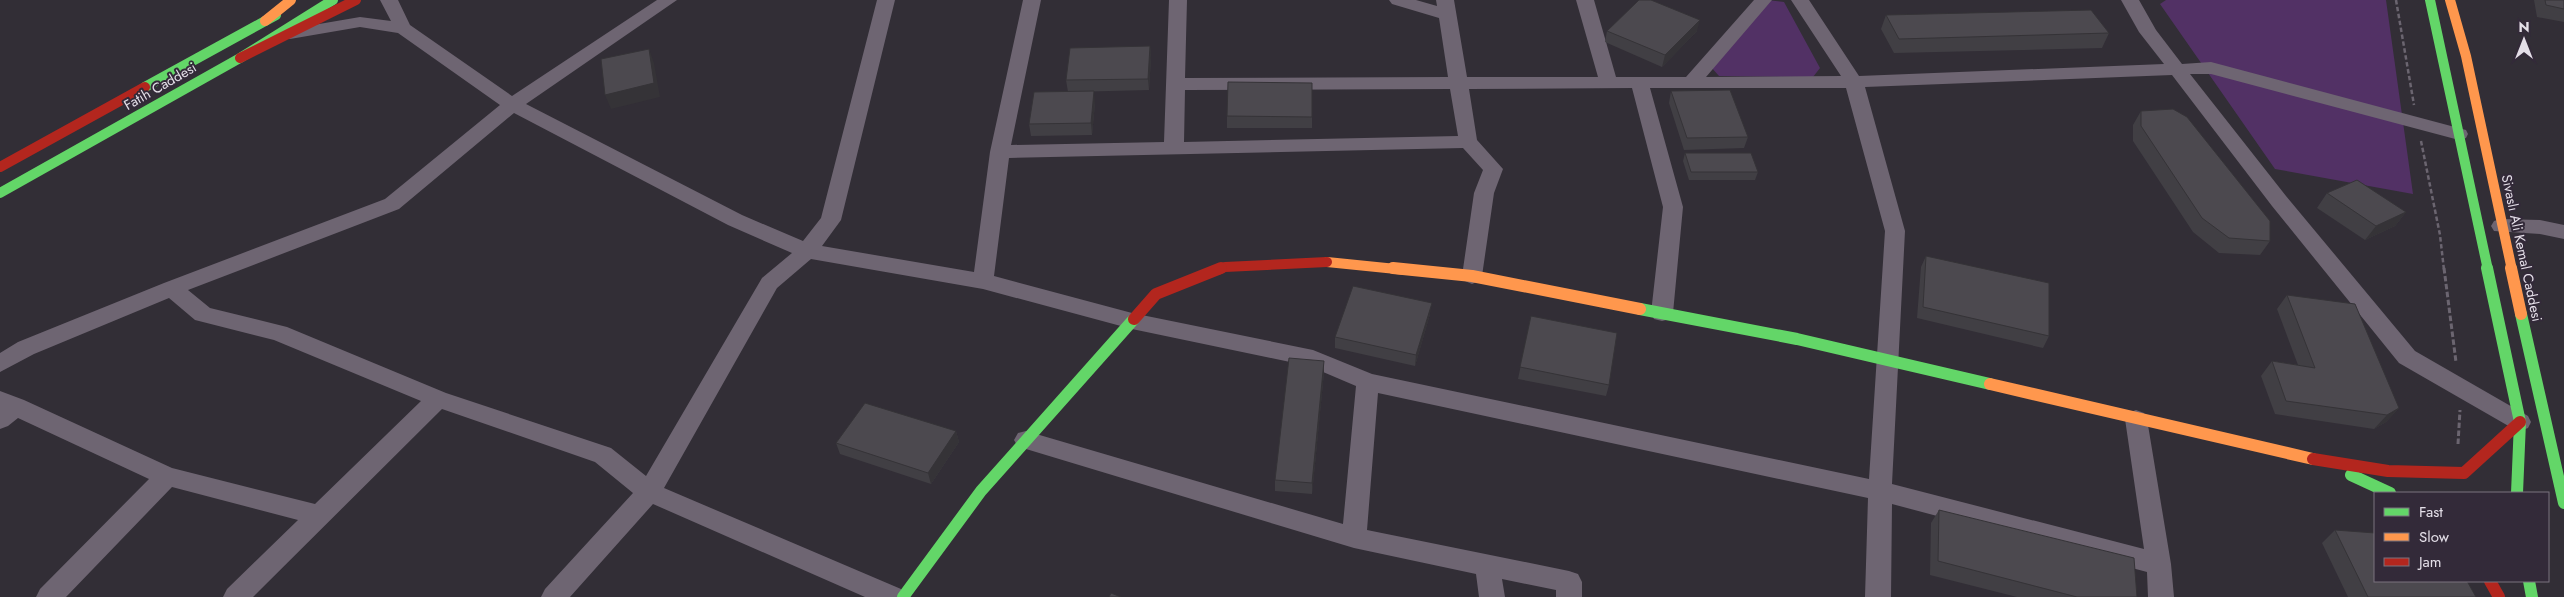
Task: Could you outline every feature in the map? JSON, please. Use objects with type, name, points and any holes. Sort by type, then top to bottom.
[{"type":"main road","points":[[265,21],[290,0]]},
{"type":"main road","name":"Fatih Caddesi","points":[[0,167],[304,0]]},
{"type":"main road","name":"Fatih Caddesi","points":[[0,193],[240,58],[332,0]]},
{"type":"main road","points":[[240,58],[356,0]]},
{"type":"main road","points":[[2430,0],[2520,422],[2517,492]]},
{"type":"main road","name":"Sivaslı Ali Kemal Caddesi","points":[[2450,0],[2466,56],[2501,226],[2558,454],[2564,503]]},
{"type":"main road","points":[[903,597],[981,491],[1156,294],[1225,267],[1320,261],[1472,276],[1797,339],[2313,459],[2388,471],[2464,474],[2520,422]]},
{"type":"main road","points":[[2313,459],[2388,492]]},
{"type":"main road","points":[[2491,582],[2499,597]]},
{"type":"main road","points":[[2529,582],[2532,597]]},
{"type":"street","points":[[389,0],[404,28],[512,105],[735,220],[807,251],[983,281],[1132,321],[1313,358],[1368,382],[1880,491],[2159,564]]},
{"type":"street","points":[[0,364],[26,348],[171,288],[392,204],[512,105],[668,0]]},
{"type":"street","points":[[554,597],[649,492],[768,283],[807,251],[831,220],[886,0]]},
{"type":"street","points":[[983,281],[1000,152],[1032,0]]},
{"type":"street","points":[[1172,149],[1178,0]]},
{"type":"street","points":[[1398,0],[1446,7],[1468,142],[1493,169],[1484,193],[1472,276]]},
{"type":"street","points":[[1585,0],[1608,82]]},
{"type":"street","points":[[1692,81],[1763,0]]},
{"type":"street","points":[[1800,0],[1854,82],[1895,231],[1880,491],[1878,597]]},
{"type":"street","points":[[2130,0],[2148,32],[2279,201],[2407,357],[2520,422]]},
{"type":"street","points":[[290,34],[360,22],[404,28]]},
{"type":"street","points":[[1176,84],[1854,82],[2211,68],[2459,134]]},
{"type":"street","points":[[1639,82],[1673,207],[1662,313]]},
{"type":"street","points":[[1000,152],[1468,142]]},
{"type":"street","points":[[2501,226],[2540,227],[2564,232]]},
{"type":"street","points":[[171,288],[203,314],[279,333],[438,399],[603,455],[649,492],[892,597]]},
{"type":"street","points":[[1354,538],[1368,382]]},
{"type":"street","points":[[236,597],[321,516],[438,399]]},
{"type":"street","points":[[5,409],[167,476],[321,516]]},
{"type":"street","points":[[2136,418],[2159,564],[2161,597]]},
{"type":"street","points":[[1026,440],[1354,538],[1569,582],[1569,597]]},
{"type":"street","points":[[49,597],[167,476]]},
{"type":"street","points":[[1488,566],[1492,597]]},
{"type":"path","points":[[2396,0],[2440,235],[2453,348],[2461,388],[2456,473]]},
{"type":"shaded area","points":[[1767,0],[1784,2],[1820,68],[1813,77],[1719,76],[1711,67]]},
{"type":"shaded area","points":[[2166,0],[2386,0],[2413,194],[2275,169],[2160,4]]},
{"type":"building","points":[[1639,0],[1651,0],[1700,20],[1665,55],[1607,31]]},
{"type":"building","points":[[2545,0],[2564,0],[2564,9],[2546,5]]},
{"type":"building","points":[[2091,10],[2109,33],[1899,39],[1886,15]]},
{"type":"building","points":[[1150,46],[1148,79],[1066,80],[1070,48]]},
{"type":"building","points":[[649,49],[654,83],[605,95],[601,59]]},
{"type":"building","points":[[1228,82],[1312,83],[1312,117],[1227,116]]},
{"type":"building","points":[[1730,90],[1748,137],[1687,138],[1671,91]]},
{"type":"building","points":[[1094,91],[1091,123],[1029,124],[1034,92]]},
{"type":"building","points":[[2173,109],[2187,117],[2270,221],[2270,241],[2229,238],[2202,218],[2141,126],[2141,111]]},
{"type":"building","points":[[1685,153],[1751,153],[1758,172],[1691,172]]},
{"type":"building","points":[[2357,180],[2406,212],[2376,226],[2327,193]]},
{"type":"building","points":[[1926,256],[2049,283],[2049,336],[1923,307]]},
{"type":"building","points":[[1353,286],[1432,303],[1416,355],[1335,337]]},
{"type":"building","points":[[2287,295],[2355,304],[2399,408],[2387,415],[2286,401],[2272,361],[2315,368]]},
{"type":"building","points":[[1531,316],[1617,333],[1609,385],[1520,367]]},
{"type":"building","points":[[1289,358],[1324,361],[1312,483],[1275,480]]},
{"type":"building","points":[[865,403],[956,431],[928,473],[836,443]]},
{"type":"building","points":[[1939,510],[2134,558],[2137,597],[2077,597],[1938,561]]},
{"type":"building","points":[[2335,530],[2374,533],[2374,582],[2468,582],[2476,597],[2368,597]]},
{"type":"building","points":[[1111,593],[1121,597],[1109,597]]},
{"type":"traffic: fast","points":[[0,193],[240,58],[333,0]]},
{"type":"traffic: fast","points":[[2430,0],[2520,422],[2517,492]]},
{"type":"traffic: fast","points":[[145,87],[276,15]]},
{"type":"traffic: fast","points":[[1640,309],[1797,339],[1990,384]]},
{"type":"traffic: fast","points":[[2521,314],[2564,503]]},
{"type":"traffic: fast","points":[[903,597],[981,491],[1134,319]]},
{"type":"traffic: fast","points":[[2351,475],[2388,492]]},
{"type":"traffic: fast","points":[[2529,582],[2532,597]]},
{"type":"traffic: slow","points":[[265,21],[291,0]]},
{"type":"traffic: slow","points":[[2450,0],[2466,56],[2521,314]]},
{"type":"traffic: slow","points":[[1327,262],[1472,276],[1640,309]]},
{"type":"traffic: slow","points":[[1990,384],[2313,459]]},
{"type":"traffic: jam","points":[[240,58],[356,0]]},
{"type":"traffic: jam","points":[[0,167],[145,87]]},
{"type":"traffic: jam","points":[[1134,319],[1156,294],[1225,267],[1327,262]]},
{"type":"traffic: jam","points":[[2313,459],[2388,471],[2464,473],[2520,422]]},
{"type":"traffic: jam","points":[[2491,582],[2499,597]]}]
